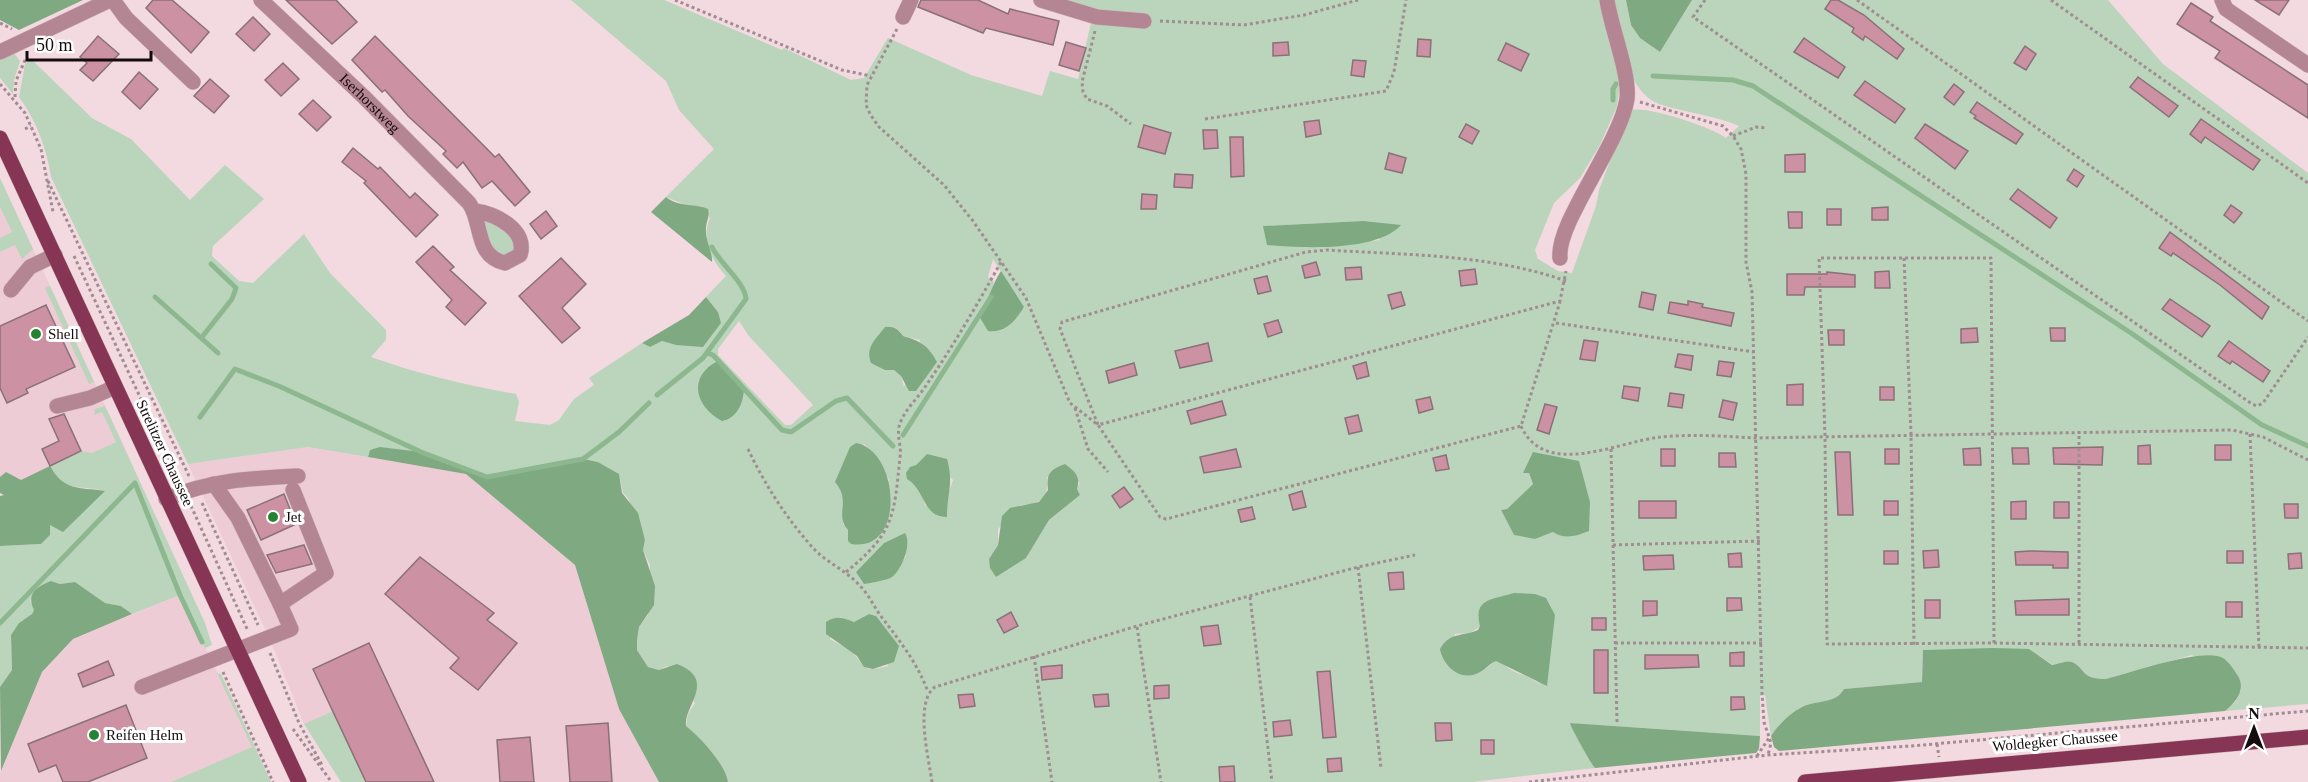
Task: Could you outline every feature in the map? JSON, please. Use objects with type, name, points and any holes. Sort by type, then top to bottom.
[{"type":"main road","name":"Strelitzer Chaussee","points":[[0,138],[236,651],[299,782]]},
{"type":"main road","name":"Woldegker Chaussee","points":[[1805,782],[1868,779],[2308,737]]},
{"type":"street","points":[[0,52],[112,0],[126,18],[193,82]]},
{"type":"street","name":"Iserhorstweg","points":[[261,0],[363,96],[475,211]]},
{"type":"street","points":[[903,17],[911,0]]},
{"type":"street","points":[[1041,0],[1097,17],[1144,21]]},
{"type":"street","points":[[1560,258],[1562,237],[1602,162],[1627,98],[1608,0]]},
{"type":"street","points":[[2222,0],[2226,9],[2308,65]]},
{"type":"street","points":[[11,290],[30,267],[55,255]]},
{"type":"street","points":[[57,406],[90,398],[115,387]]},
{"type":"street","points":[[166,499],[236,478],[296,483],[326,573],[280,604]]},
{"type":"street","points":[[142,687],[291,629],[238,518],[214,484]]},
{"type":"path","points":[[675,0],[842,70],[872,77]]},
{"type":"path","points":[[1144,21],[1244,25],[1305,15],[1358,0]]},
{"type":"path","points":[[1205,119],[1386,91],[1394,72],[1406,0]]},
{"type":"path","points":[[1705,0],[1693,17],[2252,404],[2257,406],[2263,403],[2308,337]]},
{"type":"path","points":[[1857,0],[2308,321]]},
{"type":"path","points":[[2051,0],[2308,183]]},
{"type":"path","points":[[903,17],[865,95],[870,114],[879,127],[944,185],[1026,298],[1075,408],[1088,449],[1108,472]]},
{"type":"path","points":[[1097,17],[1082,82],[1083,92],[1087,99],[1107,106],[1131,124]]},
{"type":"path","points":[[15,99],[16,81],[28,51],[26,40]]},
{"type":"path","points":[[0,84],[15,99],[31,126],[41,149],[48,179]]},
{"type":"path","points":[[1627,98],[1662,110],[1703,118],[1723,126],[1741,149],[1746,174],[1746,262],[1752,292],[1754,438],[1763,643],[1762,693],[1764,722],[1772,748],[1778,754]]},
{"type":"path","points":[[25,129],[31,126]]},
{"type":"path","points":[[1733,136],[1756,127],[1767,128]]},
{"type":"path","points":[[1521,426],[1166,519],[1160,517],[1098,425],[1060,329],[1062,322],[1306,252],[1327,250],[1465,259],[1541,272],[1566,281],[1556,323],[1521,426],[1527,438],[1538,448],[1572,454],[1587,454],[1659,437],[1708,435],[1754,438],[2232,430],[2287,447],[2308,460]]},
{"type":"path","points":[[1994,643],[1991,258],[1819,258],[1826,436],[1827,644],[1994,643],[2308,648]]},
{"type":"path","points":[[1904,258],[1911,434],[1914,645]]},
{"type":"path","points":[[846,572],[880,540],[889,527],[900,456],[899,423],[927,385],[1001,262]]},
{"type":"path","points":[[1098,425],[1560,301]]},
{"type":"path","points":[[1556,323],[1754,352]]},
{"type":"path","points":[[1075,408],[1098,425]]},
{"type":"path","points":[[2079,432],[2079,644]]},
{"type":"path","points":[[2250,434],[2259,648]]},
{"type":"path","points":[[748,449],[765,484],[813,547],[829,563],[846,572],[861,586],[903,643],[921,672],[928,692]]},
{"type":"path","points":[[1611,449],[1617,722]]},
{"type":"path","points":[[1613,545],[1760,541]]},
{"type":"path","points":[[932,782],[923,708],[928,692],[934,687],[1034,655],[1137,626],[1358,567],[1415,555]]},
{"type":"path","points":[[1358,567],[1382,768]]},
{"type":"path","points":[[1250,597],[1272,782]]},
{"type":"path","points":[[1137,626],[1161,782]]},
{"type":"path","points":[[1615,643],[1763,643]]},
{"type":"path","points":[[1034,655],[1052,782]]},
{"type":"path","points":[[1529,782],[1778,754],[1911,746],[2308,711]]},
{"type":"path","points":[[1757,756],[1769,738]]},
{"type":"path","points":[[1768,755],[1772,748]]},
{"type":"shaded area","name":"Shell","points":[[0,207],[12,232],[23,227],[132,464],[0,493]]},
{"type":"shaded area","points":[[308,447],[466,474],[575,565],[619,709],[659,782],[366,782],[333,711],[304,724],[271,642],[188,464]]},
{"type":"shaded area","points":[[180,595],[253,747],[171,782],[0,782],[0,774],[42,672],[73,639]]},
{"type":"green space","points":[[0,0],[83,0],[19,30],[0,20]]},
{"type":"green space","points":[[571,0],[664,0],[782,50],[784,48],[851,80],[864,78],[888,38],[971,75],[1042,96],[1050,71],[1078,79],[1094,10],[1065,0],[1602,0],[1620,86],[1617,106],[1600,145],[1580,178],[1554,203],[1535,250],[1538,259],[1558,271],[1572,273],[1596,206],[1599,190],[1629,111],[1636,109],[1662,113],[1707,128],[1726,138],[1739,126],[1662,105],[1649,98],[1639,88],[1626,61],[1613,0],[1626,0],[1631,25],[1640,38],[1660,52],[1692,0],[2108,0],[2163,64],[2308,173],[2308,704],[2225,711],[2236,701],[2241,690],[2192,655],[2106,679],[2098,679],[2088,675],[2072,662],[2053,665],[2028,649],[1923,650],[1922,682],[1844,689],[1836,697],[1797,710],[1777,727],[1771,736],[1765,695],[1760,696],[1760,736],[1571,723],[1595,768],[1472,782],[728,782],[718,760],[686,726],[688,714],[695,703],[667,666],[659,670],[648,667],[637,650],[639,627],[648,615],[650,565],[643,550],[645,540],[628,498],[623,493],[619,474],[598,462],[583,459],[487,477],[421,452],[370,450],[368,457],[308,447],[188,464],[51,177],[40,135],[19,97],[25,64],[31,59],[92,118],[131,139],[190,200],[225,165],[264,199],[213,246],[212,256],[239,281],[253,283],[304,234],[330,273],[386,330],[386,340],[371,357],[406,369],[516,394],[519,402],[515,421],[550,425],[559,420],[574,399],[594,385],[589,378],[642,343],[650,347],[662,341],[676,345],[718,312],[706,297],[726,276],[709,249],[707,226],[710,218],[702,206],[691,207],[666,197],[714,149],[679,110],[666,81]],"holes":[[[1363,221],[1380,240],[1361,242],[1263,226]],[[993,259],[1024,308],[979,316],[991,297],[994,282],[988,277]],[[739,321],[749,336],[813,405],[791,425],[785,425],[718,355],[718,349]],[[885,327],[893,327],[903,336],[920,340],[904,387],[901,376],[894,370]],[[864,444],[875,455],[889,480],[848,530],[843,524],[845,506],[843,492]],[[927,454],[953,480],[947,497],[947,517],[925,505],[921,491],[913,482],[916,465]],[[1579,461],[1553,532],[1535,539],[1514,535],[1501,510],[1507,509],[1533,484],[1529,473],[1524,473]],[[1047,477],[1080,482],[1077,489],[1080,495],[1049,520],[1026,558],[989,559],[998,545],[998,529],[1021,505],[1039,501],[1045,495]],[[899,536],[906,556],[896,572],[884,580],[856,572],[884,543]],[[869,614],[876,616],[888,666],[868,668],[850,650],[830,639],[840,617],[854,622]],[[1481,626],[1541,685],[1496,661],[1482,671],[1454,634],[1470,633]]]},
{"type":"green space","points":[[1626,0],[1692,0],[1660,52],[1640,38],[1631,25]]},
{"type":"green space","points":[[14,53],[20,61],[14,80],[13,94],[0,78],[0,59]]},
{"type":"green space","points":[[0,178],[33,249],[22,259],[15,245],[0,252],[0,238],[12,232],[0,207]]},
{"type":"green space","points":[[666,197],[677,203],[708,209],[706,233],[712,262],[651,212]]},
{"type":"green space","points":[[480,220],[493,223],[509,234],[514,245],[513,252],[504,256],[493,252]]},
{"type":"green space","points":[[1363,221],[1401,225],[1390,234],[1375,240],[1318,247],[1267,245],[1263,226]]},
{"type":"green space","points":[[1001,271],[1024,307],[1005,328],[988,331],[979,316]]},
{"type":"green space","points":[[50,286],[94,382],[89,384],[45,288]]},
{"type":"green space","points":[[706,297],[718,312],[721,323],[703,347],[676,345],[662,341],[650,347],[642,343],[689,315]]},
{"type":"green space","points":[[885,327],[896,328],[903,336],[923,344],[937,362],[916,391],[909,391],[901,376],[894,370],[885,370],[871,363],[870,348]]},
{"type":"green space","points":[[718,361],[744,389],[738,410],[732,417],[722,421],[706,408],[698,391],[702,375],[708,367]]},
{"type":"green space","points":[[105,406],[205,623],[212,645],[205,648],[180,595],[132,614],[121,606],[105,603],[75,582],[60,584],[51,581],[30,600],[34,610],[32,614],[19,623],[11,635],[12,670],[0,687],[0,546],[41,544],[50,535],[50,524],[104,491],[67,484],[56,475],[50,466],[81,451],[92,453],[116,442],[102,412],[94,415],[95,409]]},
{"type":"green space","points":[[856,443],[870,450],[881,463],[888,480],[891,499],[889,518],[881,533],[869,543],[851,544],[848,541],[848,530],[842,519],[842,496],[835,482],[850,447]]},
{"type":"green space","points":[[380,447],[421,452],[487,477],[583,459],[598,462],[619,474],[622,493],[638,513],[645,540],[643,550],[655,586],[654,605],[639,627],[637,650],[648,667],[659,670],[677,664],[689,670],[695,678],[696,694],[686,718],[686,726],[718,760],[728,782],[659,782],[619,709],[575,565],[466,474],[368,457],[370,450]]},
{"type":"green space","points":[[1533,452],[1579,461],[1590,502],[1589,531],[1566,537],[1553,532],[1535,539],[1514,535],[1501,510],[1507,509],[1533,484],[1529,473],[1523,473]]},
{"type":"green space","points":[[927,454],[947,459],[950,482],[947,517],[933,513],[918,490],[907,479],[906,473],[910,467],[916,465]]},
{"type":"green space","points":[[1065,464],[1076,475],[1080,495],[1049,520],[1026,558],[996,577],[990,568],[989,559],[998,545],[1002,516],[1010,508],[1039,502],[1048,490],[1050,473]]},
{"type":"green space","points":[[50,466],[66,484],[105,491],[63,532],[50,525],[50,535],[41,544],[0,546],[0,496],[4,495],[0,493],[0,477],[6,472],[21,480]]},
{"type":"green space","points":[[905,533],[907,550],[896,573],[887,579],[864,584],[856,572],[884,543]]},
{"type":"green space","points":[[51,581],[60,584],[75,582],[105,603],[121,606],[132,614],[73,639],[42,672],[1,771],[0,687],[12,670],[11,635],[19,623],[32,614],[34,610],[31,600],[34,592]]},
{"type":"green space","points":[[1514,593],[1535,594],[1546,598],[1555,615],[1547,686],[1496,661],[1473,675],[1460,674],[1449,667],[1442,655],[1440,649],[1448,640],[1478,630],[1479,610],[1482,605],[1492,599]]},
{"type":"green space","points":[[869,614],[876,616],[899,646],[894,662],[873,669],[864,667],[857,656],[826,634],[826,622],[833,618],[854,622]]},
{"type":"green space","points":[[2029,649],[2052,665],[2072,662],[2088,675],[2098,679],[2106,679],[2184,658],[2214,655],[2223,658],[2231,666],[2241,686],[2236,700],[2225,711],[1779,751],[1774,747],[1771,736],[1777,727],[1802,707],[1836,697],[1844,689],[1922,682],[1923,650]]},
{"type":"green space","points":[[217,673],[221,674],[271,782],[171,782],[252,747]]},
{"type":"green space","points":[[333,711],[366,782],[341,782],[304,724]]},
{"type":"green space","points":[[1570,723],[1760,736],[1759,749],[1756,753],[1595,768]]},
{"type":"building","points":[[153,0],[172,0],[209,32],[191,53],[146,8]]},
{"type":"building","points":[[286,0],[336,0],[357,22],[332,44]]},
{"type":"building","points":[[921,0],[978,0],[1008,14],[1010,9],[1059,21],[1053,45],[986,28],[983,33],[918,7]]},
{"type":"building","points":[[1831,0],[1838,0],[1864,15],[1904,49],[1897,59],[1865,36],[1863,40],[1852,32],[1854,28],[1825,9]]},
{"type":"building","points":[[2255,0],[2289,0],[2279,15]]},
{"type":"building","points":[[2191,3],[2213,17],[2210,21],[2308,85],[2308,118],[2215,58],[2220,51],[2177,24]]},
{"type":"building","points":[[253,17],[270,34],[254,51],[236,34]]},
{"type":"building","points":[[98,36],[119,54],[93,81],[80,70],[87,63],[80,57]]},
{"type":"building","points":[[375,36],[495,157],[499,154],[530,192],[515,206],[492,181],[482,188],[463,162],[457,168],[443,154],[446,151],[408,116],[385,90],[382,92],[352,60]]},
{"type":"building","points":[[1804,38],[1845,67],[1838,78],[1794,52]]},
{"type":"building","points":[[1418,39],[1431,40],[1430,57],[1417,56]]},
{"type":"building","points":[[1066,42],[1086,48],[1079,71],[1059,65]]},
{"type":"building","points":[[1288,42],[1289,55],[1273,56],[1273,43]]},
{"type":"building","points":[[1506,43],[1529,54],[1521,71],[1498,60]]},
{"type":"building","points":[[2025,46],[2036,54],[2026,70],[2014,63]]},
{"type":"building","points":[[1353,60],[1366,61],[1364,77],[1351,75]]},
{"type":"building","points":[[283,63],[299,79],[281,96],[265,80]]},
{"type":"building","points":[[139,72],[158,89],[140,109],[122,92]]},
{"type":"building","points":[[2138,77],[2178,106],[2169,117],[2130,87]]},
{"type":"building","points":[[210,79],[229,96],[214,113],[194,96]]},
{"type":"building","points":[[1865,81],[1905,109],[1895,123],[1854,95]]},
{"type":"building","points":[[1954,84],[1964,92],[1954,105],[1944,97]]},
{"type":"building","points":[[313,100],[331,117],[317,131],[299,114]]},
{"type":"building","points":[[1977,102],[2023,134],[2016,144],[1974,118],[1976,116],[1970,112]]},
{"type":"building","points":[[2201,119],[2260,160],[2253,170],[2205,137],[2201,143],[2190,134]]},
{"type":"building","points":[[1319,120],[1321,134],[1306,137],[1304,122]]},
{"type":"building","points":[[1466,124],[1479,131],[1472,144],[1459,137]]},
{"type":"building","points":[[1925,124],[1968,151],[1955,169],[1915,138]]},
{"type":"building","points":[[1144,125],[1171,133],[1165,154],[1138,147]]},
{"type":"building","points":[[1203,130],[1217,130],[1218,148],[1204,149]]},
{"type":"building","points":[[1230,137],[1243,137],[1244,176],[1231,177]]},
{"type":"building","points":[[353,148],[378,169],[380,167],[410,198],[415,193],[438,215],[416,237],[364,183],[366,181],[342,162]]},
{"type":"building","points":[[1389,153],[1406,158],[1402,173],[1385,169]]},
{"type":"building","points":[[1805,154],[1805,172],[1785,172],[1785,155]]},
{"type":"building","points":[[2074,169],[2084,176],[2077,187],[2067,180]]},
{"type":"building","points":[[1175,174],[1193,175],[1192,188],[1174,187]]},
{"type":"building","points":[[2018,189],[2057,218],[2050,228],[2010,199]]},
{"type":"building","points":[[1142,194],[1157,195],[1156,209],[1141,209]]},
{"type":"building","points":[[2231,205],[2242,213],[2234,223],[2224,215]]},
{"type":"building","points":[[1888,207],[1888,220],[1872,220],[1872,208]]},
{"type":"building","points":[[1827,209],[1841,209],[1841,225],[1827,225]]},
{"type":"building","points":[[546,211],[557,226],[541,239],[530,224]]},
{"type":"building","points":[[1788,212],[1802,212],[1802,228],[1789,228]]},
{"type":"building","points":[[2170,232],[2269,307],[2262,319],[2220,285],[2173,253],[2171,256],[2159,248]]},
{"type":"building","points":[[433,246],[454,267],[450,270],[486,303],[465,325],[446,307],[452,300],[416,262]]},
{"type":"building","points":[[561,258],[586,284],[562,308],[580,328],[562,343],[519,296]]},
{"type":"building","points":[[1316,262],[1320,275],[1305,278],[1302,266]]},
{"type":"building","points":[[1361,267],[1362,279],[1346,280],[1345,268]]},
{"type":"building","points":[[1475,269],[1477,284],[1461,286],[1459,271]]},
{"type":"building","points":[[1889,271],[1890,288],[1875,288],[1875,272]]},
{"type":"building","points":[[1827,272],[1855,275],[1855,287],[1805,287],[1804,295],[1787,295],[1787,274],[1827,274]]},
{"type":"building","points":[[1267,276],[1271,291],[1258,294],[1254,279]]},
{"type":"building","points":[[1401,292],[1405,305],[1392,309],[1388,295]]},
{"type":"building","points":[[1642,292],[1656,295],[1653,310],[1639,307]]},
{"type":"building","points":[[2170,299],[2210,326],[2202,337],[2162,309]]},
{"type":"building","points":[[1688,301],[1703,304],[1702,307],[1734,313],[1731,326],[1668,313],[1670,302],[1688,305]]},
{"type":"building","points":[[46,305],[75,367],[26,389],[28,393],[7,403],[0,388],[0,326]]},
{"type":"building","points":[[1278,320],[1282,332],[1268,337],[1264,324]]},
{"type":"building","points":[[1977,328],[1978,342],[1961,343],[1961,329]]},
{"type":"building","points":[[2050,328],[2065,328],[2065,341],[2051,341]]},
{"type":"building","points":[[1828,330],[1844,330],[1844,345],[1829,345]]},
{"type":"building","points":[[1584,340],[1598,342],[1595,361],[1580,359]]},
{"type":"building","points":[[2229,341],[2270,371],[2263,382],[2232,361],[2230,364],[2218,356]]},
{"type":"building","points":[[1208,343],[1212,361],[1180,368],[1175,351]]},
{"type":"building","points":[[1678,354],[1693,356],[1691,370],[1675,367]]},
{"type":"building","points":[[1719,361],[1734,363],[1731,377],[1717,375]]},
{"type":"building","points":[[1366,362],[1369,376],[1357,379],[1353,366]]},
{"type":"building","points":[[1134,363],[1137,375],[1109,383],[1106,371]]},
{"type":"building","points":[[1803,384],[1803,405],[1787,405],[1787,385]]},
{"type":"building","points":[[1624,386],[1640,388],[1638,401],[1622,398]]},
{"type":"building","points":[[1880,387],[1894,387],[1894,400],[1880,400]]},
{"type":"building","points":[[1670,393],[1684,395],[1682,408],[1668,406]]},
{"type":"building","points":[[1430,397],[1433,409],[1419,413],[1416,400]]},
{"type":"building","points":[[1723,400],[1737,403],[1733,420],[1719,417]]},
{"type":"building","points":[[1222,401],[1226,415],[1191,424],[1187,411]]},
{"type":"building","points":[[1545,404],[1557,407],[1549,434],[1537,430]]},
{"type":"building","points":[[64,414],[81,451],[50,466],[42,449],[59,441],[49,419]]},
{"type":"building","points":[[1358,415],[1362,431],[1349,434],[1345,418]]},
{"type":"building","points":[[2150,445],[2151,464],[2138,464],[2138,446]]},
{"type":"building","points":[[2215,445],[2231,445],[2231,460],[2215,460]]},
{"type":"building","points":[[2103,447],[2102,465],[2054,464],[2053,448]]},
{"type":"building","points":[[1980,448],[1981,465],[1964,465],[1963,449]]},
{"type":"building","points":[[2012,448],[2028,448],[2029,464],[2013,464]]},
{"type":"building","points":[[1236,449],[1241,467],[1204,473],[1200,457]]},
{"type":"building","points":[[1661,449],[1675,449],[1675,466],[1661,466]]},
{"type":"building","points":[[1885,449],[1899,449],[1899,464],[1885,464]]},
{"type":"building","points":[[1835,452],[1850,452],[1853,515],[1838,515]]},
{"type":"building","points":[[1719,453],[1735,453],[1736,467],[1719,467]]},
{"type":"building","points":[[1446,455],[1449,469],[1436,471],[1433,458]]},
{"type":"building","points":[[1124,487],[1133,499],[1120,508],[1112,496]]},
{"type":"building","points":[[1302,491],[1306,507],[1293,510],[1289,495]]},
{"type":"building","name":"Jet","points":[[284,494],[296,524],[261,540],[247,510]]},
{"type":"building","points":[[1639,501],[1676,501],[1676,518],[1639,518]]},
{"type":"building","points":[[1884,501],[1898,501],[1898,515],[1884,515]]},
{"type":"building","points":[[2026,501],[2026,519],[2011,519],[2011,502]]},
{"type":"building","points":[[2054,502],[2069,502],[2069,518],[2054,518]]},
{"type":"building","points":[[2284,504],[2298,504],[2298,518],[2285,518]]},
{"type":"building","points":[[1252,507],[1255,519],[1241,522],[1238,510]]},
{"type":"building","points":[[304,545],[312,564],[276,573],[267,555]]},
{"type":"building","points":[[1938,550],[1939,567],[1924,568],[1923,551]]},
{"type":"building","points":[[1884,551],[1898,551],[1898,564],[1884,564]]},
{"type":"building","points":[[2227,551],[2243,551],[2243,563],[2227,563]]},
{"type":"building","points":[[2015,552],[2068,552],[2068,568],[2053,568],[2053,565],[2016,565]]},
{"type":"building","points":[[1741,553],[1742,567],[1729,567],[1728,554]]},
{"type":"building","points":[[2301,553],[2302,568],[2289,569],[2288,554]]},
{"type":"building","points":[[1673,555],[1674,569],[1644,570],[1643,556]]},
{"type":"building","points":[[420,557],[494,613],[487,620],[517,643],[478,690],[450,668],[459,658],[385,594]]},
{"type":"building","points":[[1403,572],[1404,589],[1390,590],[1388,573]]},
{"type":"building","points":[[1727,598],[1741,598],[1742,610],[1727,611]]},
{"type":"building","points":[[2069,599],[2069,615],[2016,615],[2015,601]]},
{"type":"building","points":[[1925,600],[1940,600],[1940,618],[1925,618]]},
{"type":"building","points":[[1643,601],[1657,601],[1657,615],[1643,616]]},
{"type":"building","points":[[2226,602],[2242,602],[2242,617],[2226,617]]},
{"type":"building","points":[[1011,612],[1018,626],[1004,633],[997,620]]},
{"type":"building","points":[[1592,618],[1606,618],[1606,630],[1592,630]]},
{"type":"building","points":[[1218,625],[1221,644],[1204,646],[1201,627]]},
{"type":"building","points":[[369,643],[434,782],[366,782],[313,669]]},
{"type":"building","points":[[1594,650],[1608,650],[1608,693],[1594,693]]},
{"type":"building","points":[[1744,652],[1744,666],[1730,666],[1730,653]]},
{"type":"building","points":[[1645,655],[1698,655],[1699,667],[1645,669]]},
{"type":"building","points":[[108,661],[114,675],[83,687],[78,674]]},
{"type":"building","points":[[1062,665],[1062,678],[1042,680],[1041,667]]},
{"type":"building","points":[[1330,671],[1336,737],[1323,738],[1317,672]]},
{"type":"building","points":[[1169,685],[1169,698],[1154,699],[1154,686]]},
{"type":"building","points":[[973,694],[975,706],[960,708],[958,695]]},
{"type":"building","points":[[1108,694],[1109,706],[1095,707],[1093,695]]},
{"type":"building","points":[[1731,697],[1744,697],[1745,709],[1731,710]]},
{"type":"building","name":"Reifen Helm","points":[[126,705],[147,758],[88,782],[63,782],[56,765],[39,772],[28,744]]},
{"type":"building","points":[[1290,720],[1292,735],[1274,737],[1273,722]]},
{"type":"building","points":[[608,723],[612,782],[570,782],[566,726]]},
{"type":"building","points":[[1435,723],[1451,723],[1452,740],[1436,741]]},
{"type":"building","points":[[530,737],[534,782],[500,782],[497,740]]},
{"type":"building","points":[[1481,740],[1494,740],[1494,754],[1481,754]]},
{"type":"building","points":[[1341,758],[1342,771],[1328,772],[1327,759]]},
{"type":"building","points":[[1234,766],[1235,782],[1220,782],[1219,767]]},
{"type":"waterway","points":[[1653,76],[1733,80],[1753,86],[2131,333],[2262,425],[2308,446]]},
{"type":"waterway","points":[[1613,100],[1613,89],[1616,84]]},
{"type":"waterway","points":[[657,395],[703,358],[746,299],[741,286],[712,247]]},
{"type":"waterway","points":[[202,337],[232,299],[236,288],[211,264]]},
{"type":"waterway","points":[[155,297],[218,353]]},
{"type":"waterway","points":[[903,435],[991,297]]},
{"type":"waterway","points":[[707,353],[713,355],[782,430],[791,432],[836,401],[847,398],[893,446]]},
{"type":"waterway","points":[[200,417],[235,369],[281,387],[421,452],[487,477],[583,459],[619,432],[649,403]]},
{"type":"waterway","points":[[0,623],[135,483],[180,595],[202,642]]},
{"type":"place","name":"Shell","points":[[36,334]]},
{"type":"place","name":"Jet","points":[[273,517]]},
{"type":"place","name":"Reifen Helm","points":[[94,735]]}]
